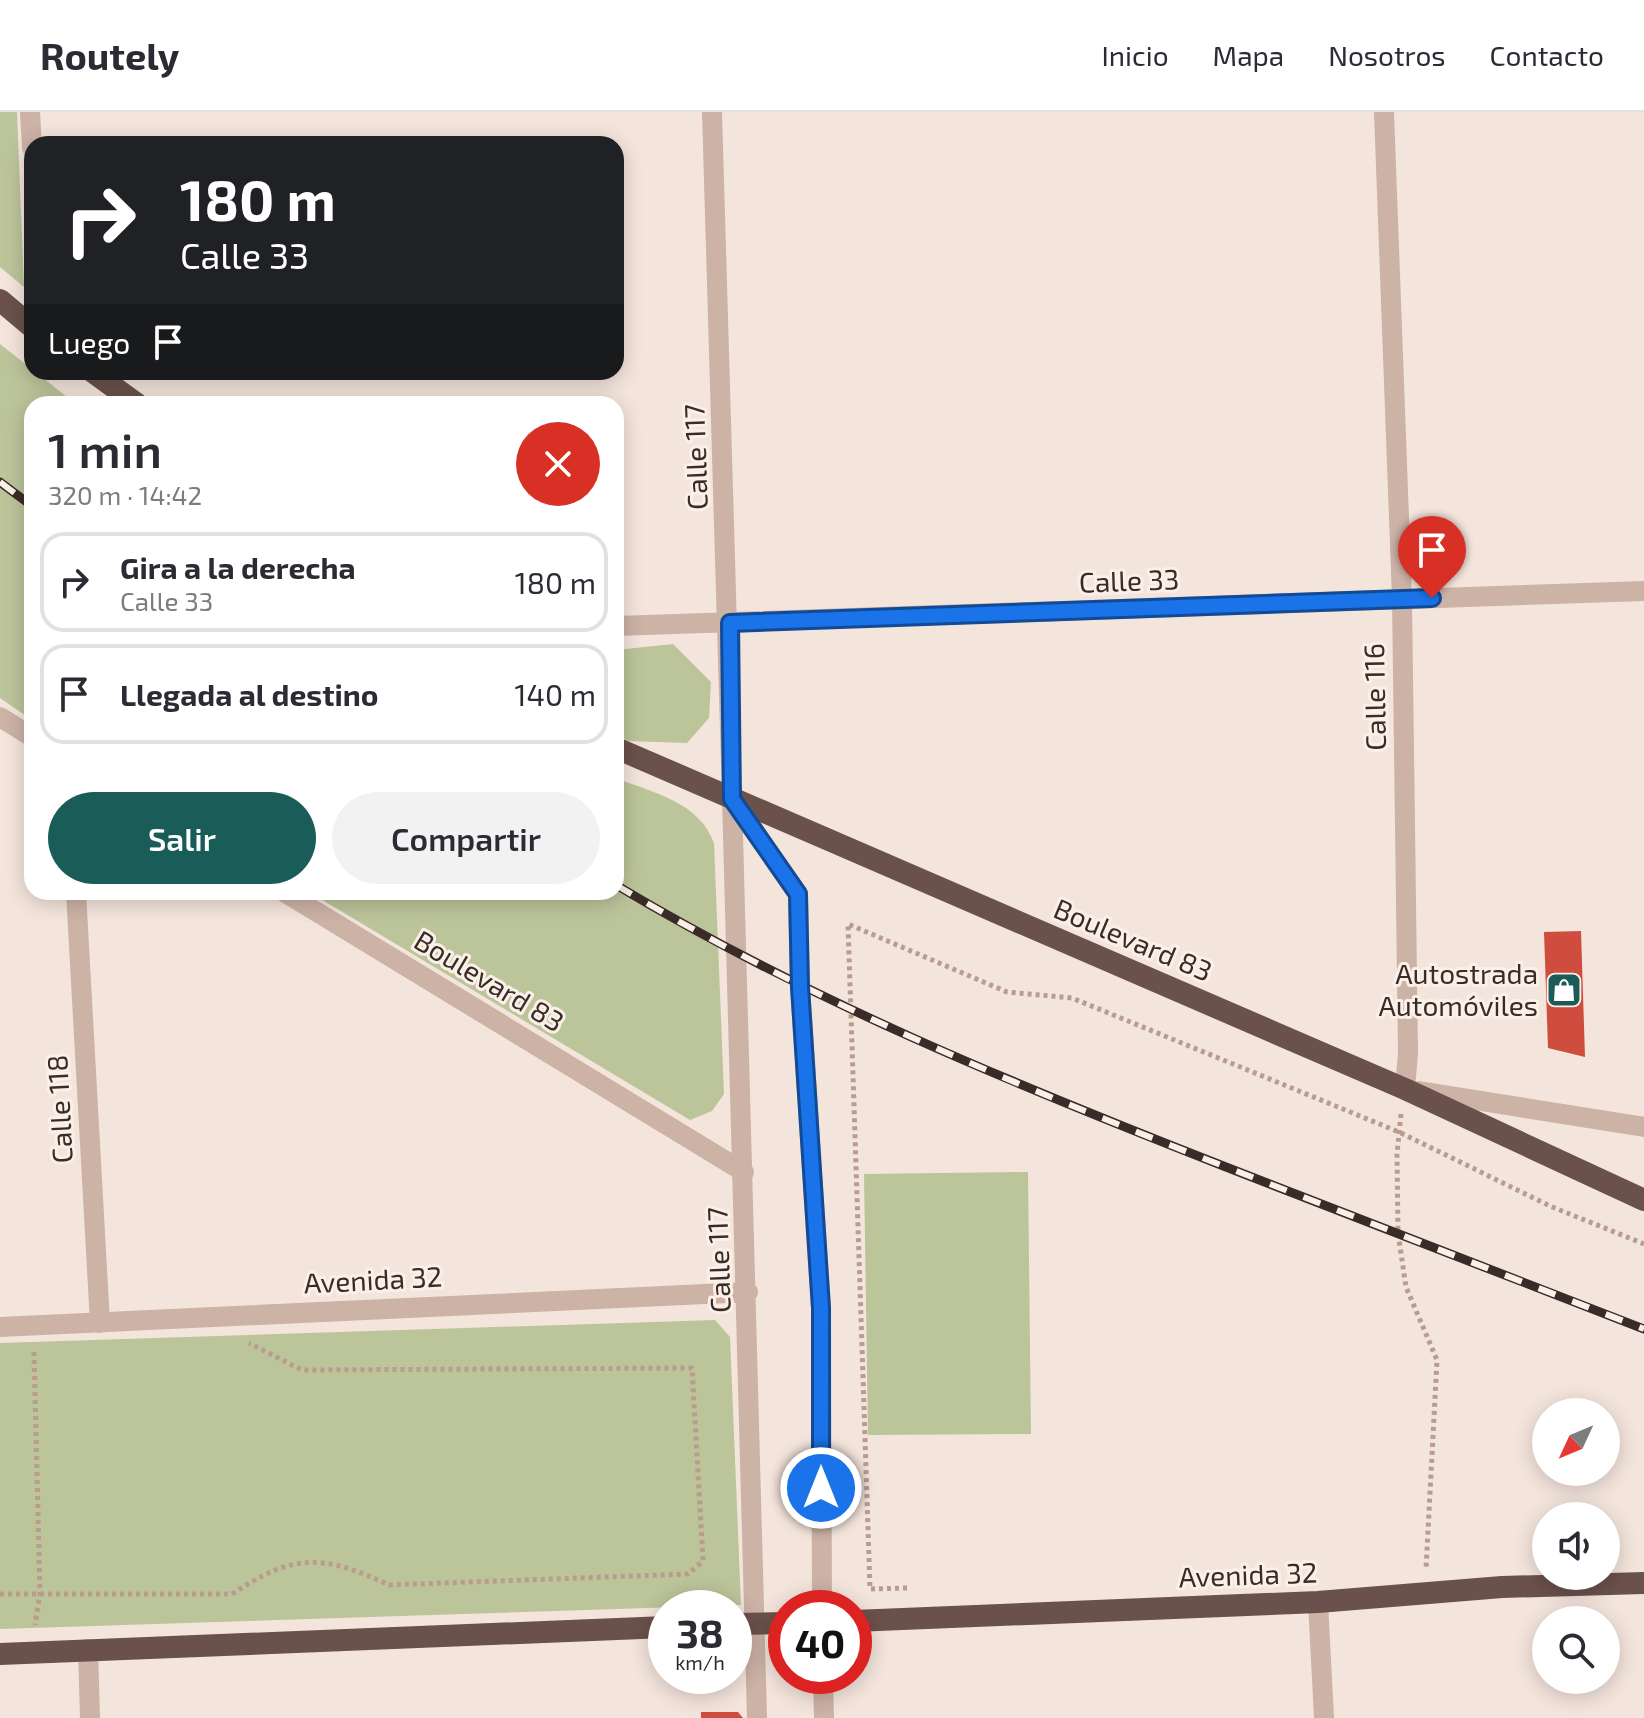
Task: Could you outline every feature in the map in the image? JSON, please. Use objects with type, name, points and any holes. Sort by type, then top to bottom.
[{"type":"highway","points":[[0,300],[24,320]]},
{"type":"highway","points":[[104,380],[126,396]]},
{"type":"highway","name":"Boulevard 83","points":[[624,752],[1405,1089]]},
{"type":"highway","points":[[1405,1089],[1644,1200]]},
{"type":"highway","name":"Avenida 32","points":[[872,1620],[1318,1602],[1425,1593],[1644,1583]]},
{"type":"highway","points":[[0,1654],[648,1628]]},
{"type":"street","points":[[30,112],[31,136]]},
{"type":"street","name":"Calle 117","points":[[712,112],[730,623],[732,799],[748,1292],[744,1590]]},
{"type":"street","name":"Calle 116","points":[[1384,112],[1402,599],[1408,1053],[1405,1089]]},
{"type":"street","name":"Calle 33","points":[[624,626],[1644,591]]},
{"type":"street","points":[[0,717],[24,732]]},
{"type":"street","points":[[732,799],[798,894],[800,987],[821,1308],[822,1590]]},
{"type":"street","name":"Calle 118","points":[[76,900],[100,1323]]},
{"type":"street","name":"Boulevard 83","points":[[297,900],[744,1172]]},
{"type":"street","name":"Boulevard 83","points":[[1405,1089],[1644,1127]]},
{"type":"street","name":"Avenida 32","points":[[0,1327],[748,1292]]},
{"type":"street","points":[[1318,1602],[1324,1718]]},
{"type":"street","points":[[88,1649],[90,1718]]},
{"type":"street","name":"Calle 117","points":[[752,1682],[757,1718]]},
{"type":"street","points":[[823,1694],[824,1718]]},
{"type":"path","points":[[917,1588],[870,1589],[848,924],[1007,992],[1072,998],[1399,1132],[1550,1206],[1644,1244]]},
{"type":"path","points":[[1405,1089],[1399,1132],[1398,1233],[1406,1287],[1437,1360],[1425,1593]]},
{"type":"path","points":[[0,1594],[232,1594],[264,1573],[298,1562],[346,1565],[389,1585],[688,1574],[703,1561],[692,1368],[302,1370],[250,1343],[235,1344]]},
{"type":"path","points":[[22,1347],[34,1347],[40,1594],[31,1653]]},
{"type":"green space","points":[[0,112],[17,112],[24,287],[0,267]]},
{"type":"green space","points":[[0,344],[24,363],[24,380],[46,380],[66,396],[24,396],[24,714],[0,698]]},
{"type":"green space","points":[[673,644],[711,682],[709,718],[687,743],[624,739],[624,649]]},
{"type":"green space","points":[[624,781],[660,794],[686,808],[707,829],[714,843],[724,1094],[712,1111],[690,1120],[322,900],[624,900]]},
{"type":"green space","points":[[1028,1172],[1031,1434],[868,1435],[864,1174]]},
{"type":"green space","points":[[715,1320],[730,1337],[740,1590],[648,1590],[648,1608],[0,1629],[0,1343]]},
{"type":"building","name":"Autostrada Automóviles","points":[[1581,931],[1585,1057],[1548,1048],[1544,932]]},
{"type":"building","points":[[701,1712],[738,1712],[743,1718],[701,1718]]},
{"type":"railway","points":[[0,482],[24,500]]},
{"type":"railway","points":[[624,890],[764,966],[915,1039],[1147,1136],[1644,1329]]},
{"type":"place","name":"Autostrada Automóviles","points":[[1564,990]]},
{"type":"route","points":[[821,1488],[821,1308],[800,987],[798,894],[732,799],[730,623],[1432,598]]}]
